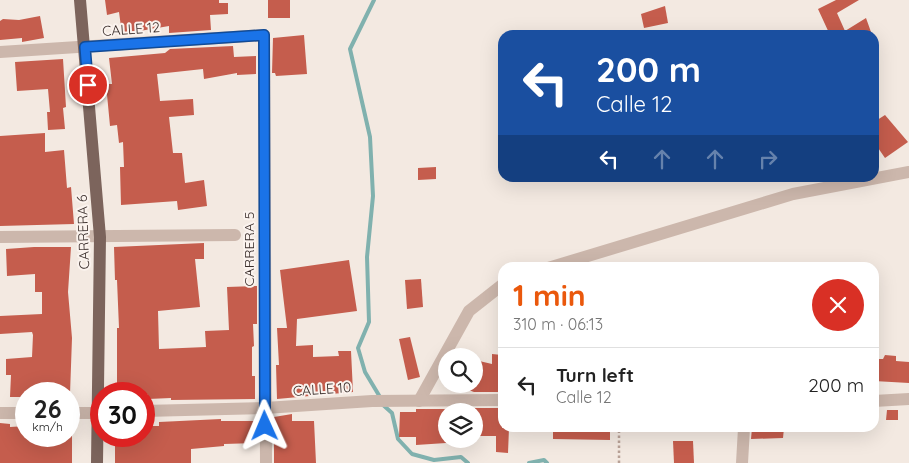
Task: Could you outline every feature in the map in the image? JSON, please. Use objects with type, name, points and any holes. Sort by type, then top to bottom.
[{"type":"main road","name":"CARRERA 6","points":[[80,0],[100,237],[100,382]]},
{"type":"main road","name":"CARRERA 6","points":[[97,463],[98,447]]},
{"type":"street","name":"CALLE 12","points":[[0,52],[264,35]]},
{"type":"street","name":"CARRERA 5","points":[[264,35],[264,408],[266,463]]},
{"type":"street","points":[[879,178],[909,172]]},
{"type":"street","points":[[568,262],[793,194],[856,182]]},
{"type":"street","points":[[0,236],[235,235]]},
{"type":"street","points":[[419,401],[469,311],[498,288]]},
{"type":"street","points":[[879,402],[909,399]]},
{"type":"street","name":"CALLE 10","points":[[155,412],[264,408],[372,401],[498,400]]},
{"type":"street","points":[[0,413],[15,413]]},
{"type":"street","points":[[742,463],[744,432]]},
{"type":"path","points":[[619,432],[619,463]]},
{"type":"building","points":[[105,0],[219,0],[219,3],[228,3],[228,14],[210,15],[211,30],[169,33],[169,26],[122,34],[119,12],[107,15]]},
{"type":"building","points":[[268,0],[290,0],[290,18],[268,18]]},
{"type":"building","points":[[836,0],[859,0],[837,13],[845,30],[828,30],[818,9]]},
{"type":"building","points":[[665,6],[668,23],[644,28],[641,14]]},
{"type":"building","points":[[40,16],[44,38],[22,42],[22,38],[0,40],[0,21],[3,19],[19,20]]},
{"type":"building","points":[[866,18],[870,30],[847,30]]},
{"type":"building","points":[[304,35],[307,74],[276,76],[275,73],[272,73],[273,38]]},
{"type":"building","points":[[233,46],[234,57],[256,56],[256,74],[237,75],[237,73],[204,79],[203,69],[157,74],[160,101],[193,99],[194,115],[169,117],[173,153],[182,153],[185,183],[204,180],[207,206],[178,210],[177,201],[121,205],[120,167],[124,167],[123,142],[119,143],[117,125],[110,126],[106,84],[112,84],[109,58],[165,53],[170,49]]},
{"type":"building","points":[[63,59],[66,107],[63,108],[65,129],[48,130],[47,112],[50,112],[48,89],[17,91],[15,62]]},
{"type":"building","points":[[885,115],[908,142],[885,158],[879,149],[879,119]]},
{"type":"building","points":[[45,133],[45,152],[64,150],[67,188],[71,187],[74,224],[0,226],[0,136]]},
{"type":"building","points":[[436,167],[436,179],[418,180],[418,168]]},
{"type":"building","points":[[204,243],[204,259],[195,259],[200,307],[158,311],[159,349],[206,347],[205,331],[229,330],[227,287],[257,286],[257,324],[253,324],[254,346],[252,347],[252,376],[255,376],[255,399],[155,399],[155,382],[117,382],[117,328],[119,328],[114,247]]},
{"type":"building","points":[[71,247],[68,292],[72,338],[70,382],[15,382],[15,397],[10,397],[11,375],[6,375],[6,359],[32,357],[33,335],[32,332],[0,334],[0,316],[42,314],[42,292],[35,292],[35,274],[7,276],[6,249]]},
{"type":"building","points":[[349,260],[357,311],[297,319],[296,346],[313,345],[313,357],[339,356],[338,351],[351,351],[353,392],[277,399],[276,365],[279,365],[277,328],[287,328],[280,270]]},
{"type":"building","points":[[421,279],[423,307],[407,309],[405,280]]},
{"type":"building","points":[[410,337],[420,377],[408,380],[399,339]]},
{"type":"building","points":[[492,354],[498,355],[498,392],[483,392],[483,362],[492,364]]},
{"type":"building","points":[[885,355],[896,356],[896,361],[909,362],[909,383],[879,381],[879,359],[883,359]]},
{"type":"building","points":[[483,408],[498,408],[498,432],[509,432],[508,453],[496,452],[496,436],[483,436]]},
{"type":"building","points":[[416,409],[438,409],[438,444],[416,445],[416,437],[399,437],[400,412],[416,412]]},
{"type":"building","points":[[887,410],[898,410],[898,420],[886,420]]},
{"type":"building","points":[[292,414],[292,421],[314,421],[316,463],[274,463],[274,417]]},
{"type":"building","points":[[221,419],[221,421],[258,421],[258,443],[224,444],[224,446],[191,449],[191,463],[115,463],[115,447],[155,447],[155,426],[159,426],[159,422]]},
{"type":"building","points":[[0,423],[15,427],[15,447],[72,447],[72,463],[0,463]]},
{"type":"building","points":[[553,432],[610,432],[610,440],[553,439]]},
{"type":"building","points":[[752,432],[784,432],[783,438],[751,439]]},
{"type":"building","points":[[673,441],[693,441],[694,463],[674,463]]},
{"type":"waterway","points":[[374,0],[350,49],[370,137],[373,196],[367,257],[369,322],[358,348],[365,372],[380,397]]},
{"type":"waterway","points":[[382,404],[392,413],[398,439],[412,454],[434,460],[461,457],[468,463]]},
{"type":"waterway","points":[[529,463],[544,460],[547,463]]},
{"type":"route","points":[[88,85],[85,47],[264,35],[265,426]]}]
